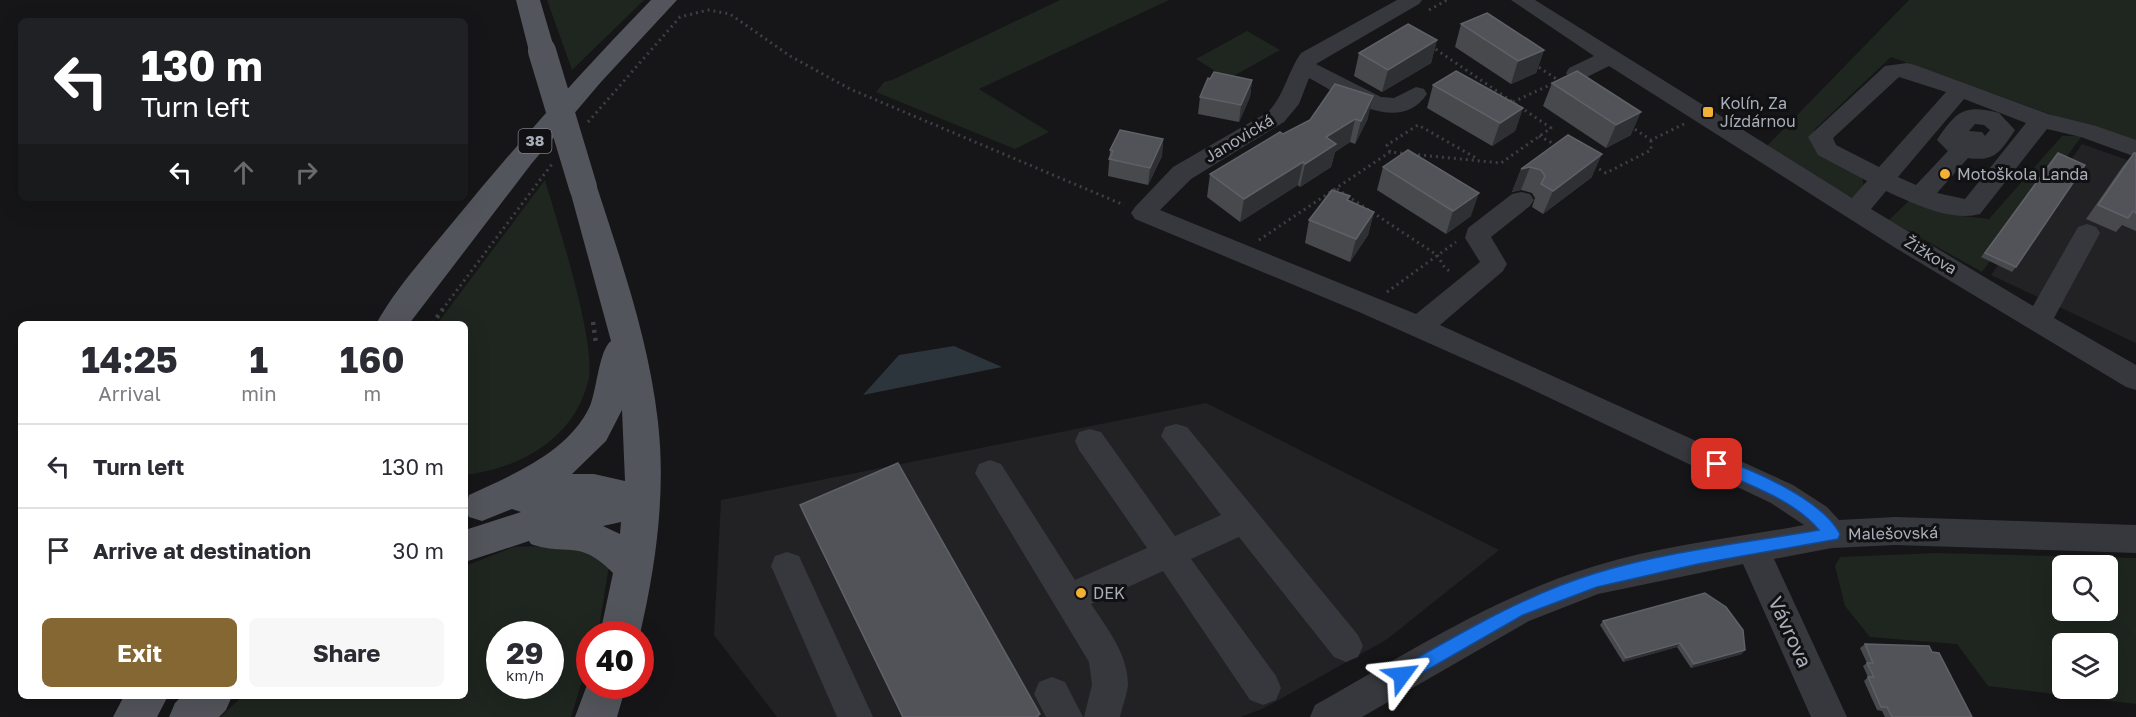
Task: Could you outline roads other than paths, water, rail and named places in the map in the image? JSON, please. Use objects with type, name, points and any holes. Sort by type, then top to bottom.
[{"type":"main road","points":[[474,507],[557,467],[591,435],[609,406],[614,390],[608,320],[583,187],[528,0]]},
{"type":"main road","name":"38","points":[[394,321],[528,150],[573,97],[665,0]]},
{"type":"main road","name":"38","points":[[401,321],[416,292]]},
{"type":"main road","points":[[608,320],[641,422],[642,503],[634,569],[623,621]]},
{"type":"main road","points":[[474,507],[548,490],[583,487],[616,491],[642,503]]},
{"type":"main road","points":[[468,545],[503,536],[542,521],[642,503]]},
{"type":"main road","points":[[503,536],[557,532],[591,536],[617,551],[634,569]]},
{"type":"main road","points":[[134,717],[145,699]]},
{"type":"main road","points":[[190,717],[208,699]]},
{"type":"main road","points":[[596,717],[602,699]]},
{"type":"street","points":[[1412,0],[1309,58],[1303,66],[1321,73],[1370,102],[1384,106],[1399,105],[1416,94]]},
{"type":"street","name":"Žižkova","points":[[1521,0],[1725,132],[2038,323],[2136,379]]},
{"type":"street","points":[[1577,73],[1610,57]]},
{"type":"street","name":"Janovická","points":[[1303,66],[1289,104],[1275,118],[1181,174],[1163,190],[1144,213],[1419,327]]},
{"type":"street","points":[[2041,120],[1971,208],[1950,207],[1882,177],[1827,150],[1820,137],[1893,71],[1907,70],[1953,98],[1987,113],[2041,120],[2088,131],[2136,149]]},
{"type":"street","points":[[1953,98],[1987,113]]},
{"type":"street","points":[[1856,210],[1882,177],[1953,98]]},
{"type":"street","points":[[1921,195],[1963,150],[1987,113]]},
{"type":"street","points":[[1521,200],[1465,231],[1477,239],[1490,253],[1494,264],[1419,327],[1535,378],[1782,494],[1816,516],[1832,534]]},
{"type":"street","points":[[2038,323],[2087,233]]},
{"type":"street","points":[[1176,436],[1346,646]]},
{"type":"street","points":[[1090,441],[1263,688]]},
{"type":"street","points":[[990,473],[1106,658],[1110,685],[1102,717]]},
{"type":"street","points":[[1069,598],[1244,520]]},
{"type":"street","name":"Malešovská","points":[[1328,717],[1517,610],[1556,594],[1627,573],[1752,547],[1832,534],[1931,532],[2136,539]]},
{"type":"street","name":"Vávrova","points":[[1752,547],[1828,717]]},
{"type":"street","points":[[787,566],[855,717]]},
{"type":"place","name":"Kolín, Za Jízdárnou","points":[[1708,112]]},
{"type":"place","name":"Motoškola Landa","points":[[1945,174]]},
{"type":"place","name":"DEK","points":[[1081,593]]}]
